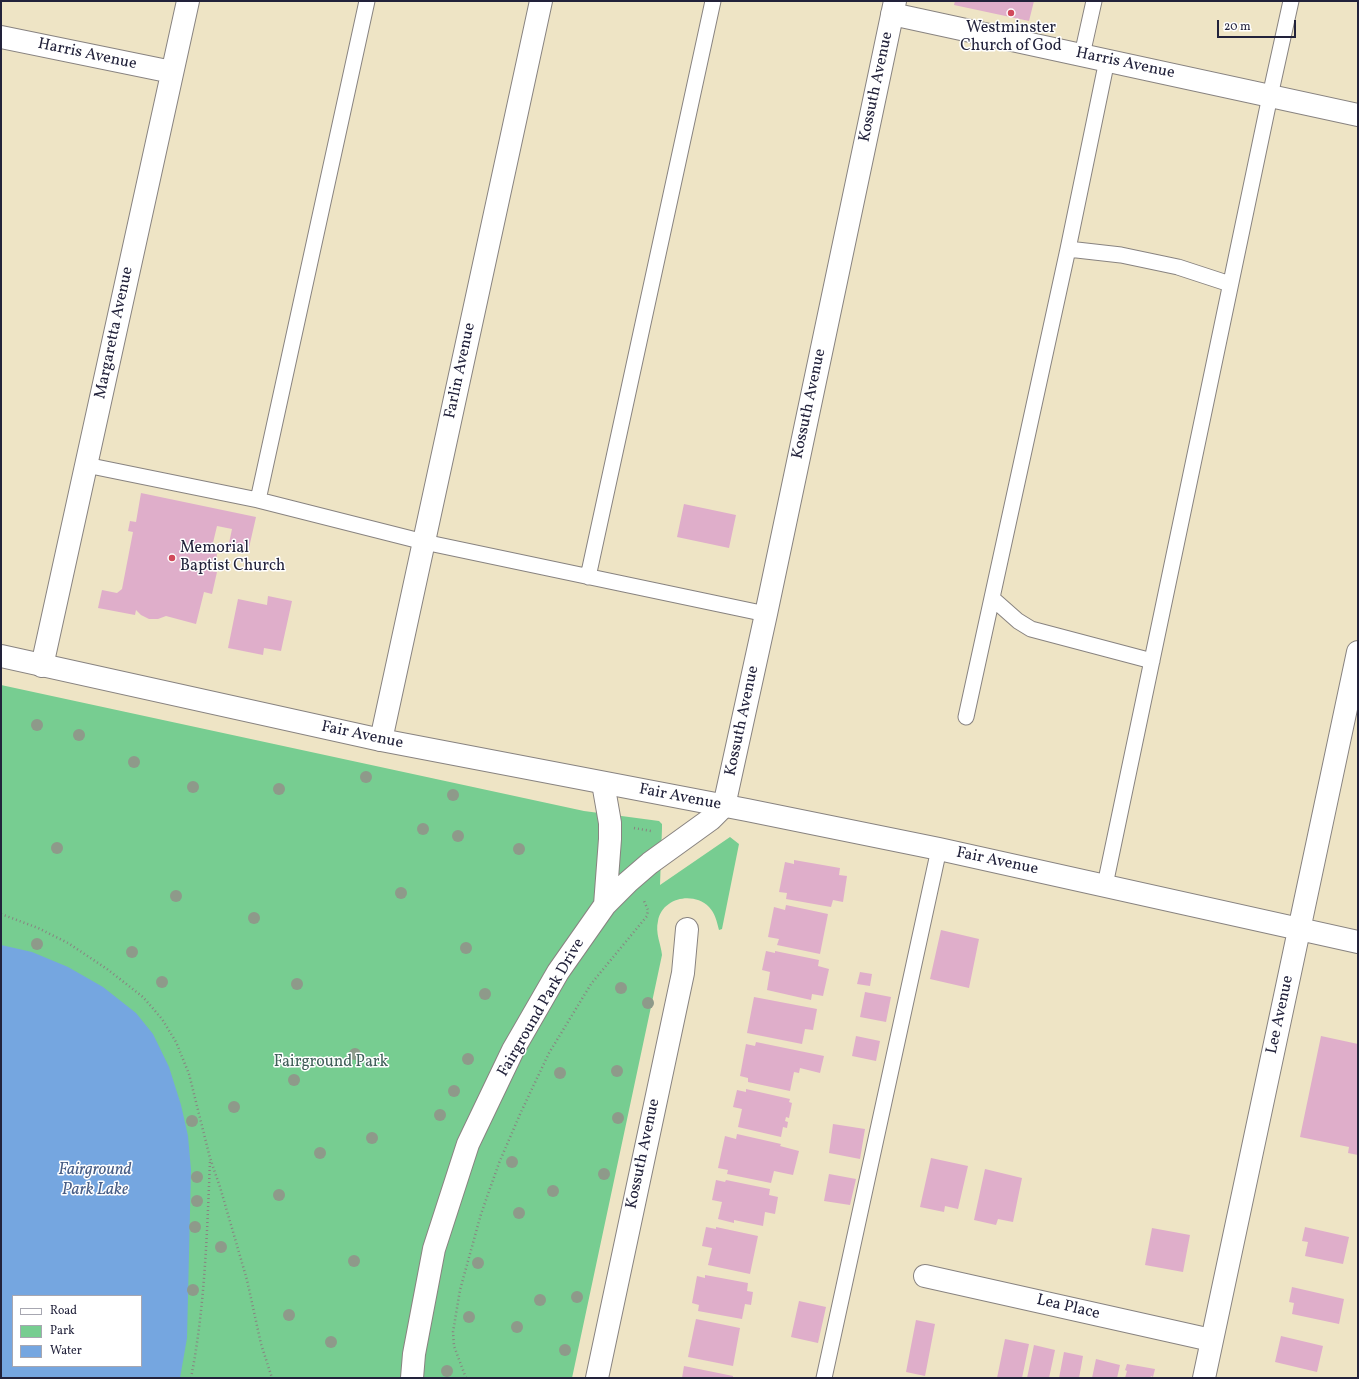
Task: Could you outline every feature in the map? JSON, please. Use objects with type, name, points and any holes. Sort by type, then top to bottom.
[{"type":"street","name":"Margaretta Avenue","points":[[42,666],[188,1]]},
{"type":"street","name":"Farlin Avenue","points":[[381,740],[541,1]]},
{"type":"street","name":"Harris Avenue","points":[[894,7],[1082,55],[1358,115]]},
{"type":"street","name":"Kossuth Avenue","points":[[724,806],[894,7]]},
{"type":"street","name":"Harris Avenue","points":[[1,37],[172,72]]},
{"type":"street","name":"Lee Avenue","points":[[1204,1378],[1358,652]]},
{"type":"street","name":"Fair Avenue","points":[[1,656],[381,740],[939,849],[1358,942]]},
{"type":"street","points":[[603,784],[610,823],[605,906]]},
{"type":"street","name":"Fairground Park Drive","points":[[412,1378],[414,1354],[434,1249],[468,1144],[513,1050],[558,972],[605,906],[628,882],[650,863],[711,819],[724,806]]},
{"type":"street","name":"Kossuth Avenue","points":[[597,1378],[683,972],[687,929]]},
{"type":"street","name":"Lea Place","points":[[925,1276],[1211,1340]]},
{"type":"lane","points":[[258,500],[367,1]]},
{"type":"lane","points":[[588,576],[713,1]]},
{"type":"lane","points":[[1082,55],[1094,1]]},
{"type":"lane","points":[[1105,885],[1230,284],[1291,1]]},
{"type":"lane","points":[[966,717],[1068,248],[1107,60]]},
{"type":"lane","points":[[1068,248],[1121,255],[1178,267],[1230,284]]},
{"type":"lane","points":[[86,465],[258,500],[424,542],[766,614]]},
{"type":"lane","points":[[992,598],[1018,621],[1031,629],[1152,661]]},
{"type":"lane","points":[[824,1378],[939,849]]},
{"type":"path","points":[[627,826],[655,832]]},
{"type":"path","points":[[466,1378],[454,1346],[453,1332],[460,1290],[481,1214],[499,1163],[520,1112],[549,1053],[591,984],[647,916],[648,910],[644,901]]},
{"type":"path","points":[[1,914],[38,928],[68,943],[107,969],[143,997],[157,1014],[176,1042],[189,1074],[210,1158],[234,1234],[261,1344],[272,1378]]},
{"type":"path","points":[[191,1378],[196,1356],[203,1295],[210,1158]]},
{"type":"green space","name":"Fairground Park","points":[[1,685],[584,811],[659,821],[662,824],[660,885],[730,837],[739,844],[722,929],[719,930],[717,921],[709,907],[695,899],[687,898],[679,899],[665,907],[658,921],[658,934],[662,955],[572,1378],[1,1378]]},
{"type":"water","name":"Fairground Park Lake","points":[[1,945],[32,952],[68,967],[103,987],[136,1013],[153,1034],[169,1067],[181,1105],[188,1136],[191,1170],[187,1338],[180,1378],[1,1378]]},
{"type":"building","name":"Westminster Church of God","points":[[955,1],[1034,1],[1029,21],[954,5]]},
{"type":"building","name":"Memorial Baptist Church","points":[[141,493],[256,517],[248,552],[228,548],[232,529],[217,526],[212,547],[217,553],[216,562],[209,564],[207,570],[217,572],[212,594],[204,592],[196,624],[166,616],[158,619],[149,619],[141,615],[136,610],[135,615],[98,608],[102,590],[117,593],[122,589],[133,532],[128,531],[130,521],[136,522]]},
{"type":"building","points":[[684,504],[736,515],[729,548],[677,537]]},
{"type":"building","points":[[268,596],[292,601],[281,651],[264,648],[263,655],[228,648],[238,599],[267,605]]},
{"type":"building","points":[[794,860],[840,868],[839,875],[847,876],[843,902],[833,900],[831,907],[786,899],[787,893],[779,892],[785,862],[794,864]]},
{"type":"building","points":[[786,905],[828,914],[820,954],[777,945],[779,939],[768,937],[774,907],[785,910]]},
{"type":"building","points":[[941,930],[979,939],[969,988],[930,979]]},
{"type":"building","points":[[766,951],[775,953],[775,951],[819,960],[818,966],[829,969],[823,996],[812,994],[811,1000],[767,990],[770,972],[762,970]]},
{"type":"building","points":[[860,972],[872,974],[870,986],[857,984]]},
{"type":"building","points":[[865,992],[891,997],[886,1022],[860,1017]]},
{"type":"building","points":[[754,997],[817,1009],[813,1030],[805,1029],[802,1044],[747,1033]]},
{"type":"building","points":[[856,1036],[880,1041],[876,1061],[852,1056]]},
{"type":"building","points":[[1321,1036],[1358,1044],[1358,1155],[1348,1153],[1349,1147],[1300,1137]]},
{"type":"building","points":[[756,1042],[824,1056],[820,1073],[800,1068],[799,1073],[794,1072],[790,1091],[748,1082],[748,1078],[740,1076],[746,1044],[755,1046]]},
{"type":"building","points":[[746,1089],[790,1099],[789,1102],[792,1103],[789,1118],[786,1117],[785,1121],[788,1122],[787,1128],[783,1127],[781,1137],[738,1127],[742,1109],[733,1107],[737,1090],[746,1092]]},
{"type":"building","points":[[833,1124],[865,1129],[860,1159],[829,1153]]},
{"type":"building","points":[[737,1134],[781,1144],[780,1146],[799,1151],[793,1175],[774,1171],[771,1183],[727,1174],[728,1170],[718,1168],[725,1136],[736,1139]]},
{"type":"building","points":[[931,1158],[968,1166],[958,1209],[945,1206],[944,1212],[920,1207]]},
{"type":"building","points":[[985,1169],[1022,1178],[1013,1222],[998,1219],[996,1225],[974,1220]]},
{"type":"building","points":[[829,1174],[856,1179],[850,1205],[824,1201]]},
{"type":"building","points":[[716,1180],[725,1182],[726,1180],[770,1189],[769,1195],[778,1197],[775,1214],[765,1212],[763,1226],[734,1220],[734,1223],[718,1219],[722,1202],[712,1200]]},
{"type":"building","points":[[706,1227],[716,1229],[716,1227],[758,1236],[750,1274],[708,1265],[712,1248],[702,1246]]},
{"type":"building","points":[[1305,1227],[1349,1237],[1343,1264],[1305,1256],[1308,1242],[1302,1241]]},
{"type":"building","points":[[1152,1228],[1190,1235],[1183,1272],[1145,1265]]},
{"type":"building","points":[[705,1275],[748,1283],[747,1291],[753,1292],[751,1305],[745,1304],[742,1319],[698,1311],[699,1305],[692,1303],[697,1276],[705,1278]]},
{"type":"building","points":[[1292,1287],[1344,1299],[1339,1324],[1292,1314],[1294,1303],[1289,1302]]},
{"type":"building","points":[[799,1301],[826,1307],[818,1343],[791,1337]]},
{"type":"building","points":[[696,1319],[740,1328],[733,1366],[688,1357]]},
{"type":"building","points":[[916,1320],[935,1324],[925,1376],[906,1372]]},
{"type":"building","points":[[1281,1336],[1323,1346],[1317,1372],[1275,1362]]},
{"type":"building","points":[[1005,1339],[1029,1344],[1022,1378],[997,1378]]},
{"type":"building","points":[[1034,1345],[1055,1350],[1049,1378],[1027,1378]]},
{"type":"building","points":[[1064,1352],[1083,1356],[1079,1378],[1059,1378]]},
{"type":"building","points":[[1096,1359],[1120,1365],[1117,1378],[1092,1378]]},
{"type":"building","points":[[1127,1364],[1155,1369],[1153,1377],[1125,1378]]},
{"type":"building","points":[[684,1366],[733,1376],[733,1378],[682,1378]]},
{"type":"place","name":"Westminster Church of God","points":[[1011,13]]},
{"type":"place","name":"Memorial Baptist Church","points":[[172,558]]}]
